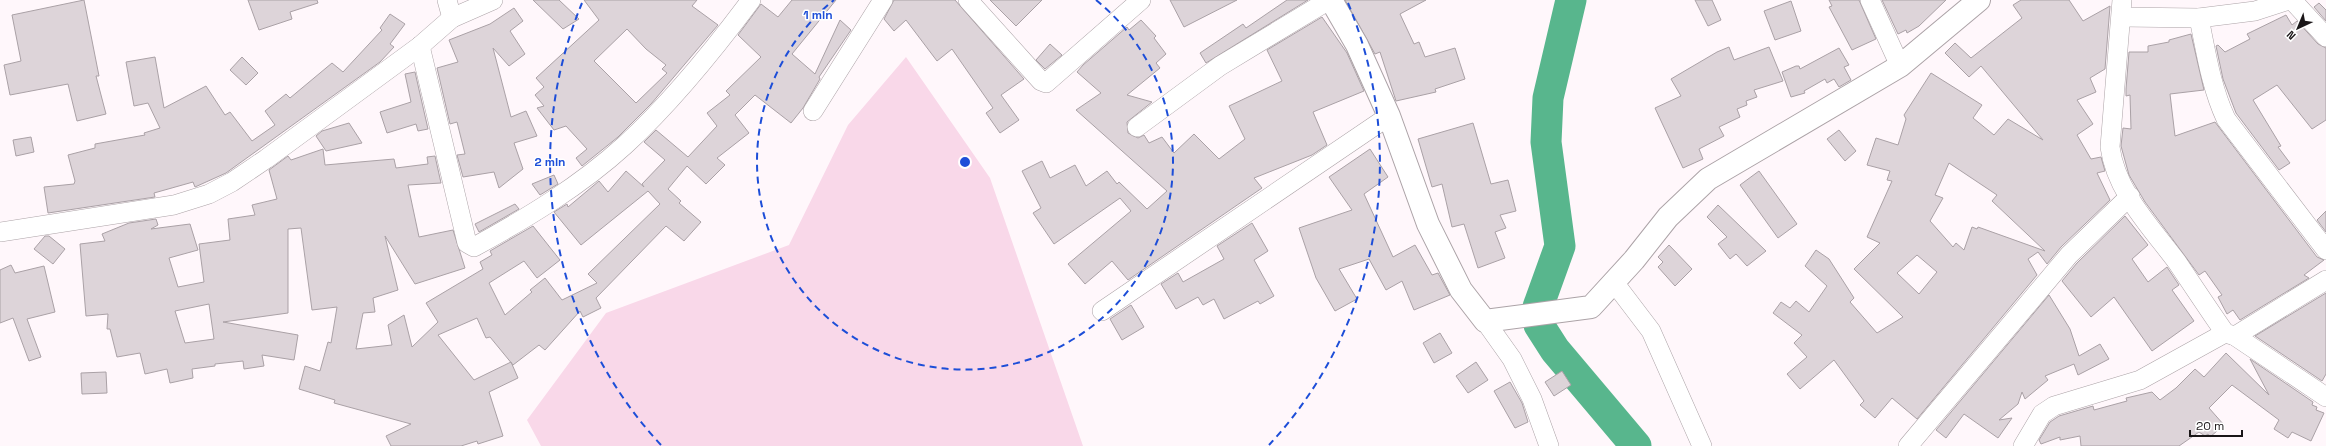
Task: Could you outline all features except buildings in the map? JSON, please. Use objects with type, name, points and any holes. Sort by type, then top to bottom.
[{"type":"street","points":[[447,0],[452,18]]},
{"type":"street","points":[[0,232],[174,205],[209,194],[249,170],[420,46],[452,18],[494,0]]},
{"type":"street","points":[[420,46],[467,243],[474,246],[523,220],[577,184],[624,145],[657,113],[708,55],[751,0]]},
{"type":"street","points":[[813,111],[883,0]]},
{"type":"street","points":[[968,0],[1041,81],[1046,83],[1136,1]]},
{"type":"street","points":[[1137,127],[1220,66],[1330,0],[1357,45],[1389,116],[1428,224],[1461,290],[1512,359],[1532,399],[1549,446]]},
{"type":"street","points":[[1870,0],[1900,66]]},
{"type":"street","points":[[1485,321],[1591,307],[1668,217],[1695,189],[1751,152],[1900,66],[1979,0]]},
{"type":"street","points":[[2289,0],[2199,18],[2122,9],[2113,92],[2110,146],[2112,162],[2139,214],[2176,261],[2230,335],[2326,397]]},
{"type":"street","points":[[2292,0],[2326,38]]},
{"type":"street","points":[[2199,18],[2211,77],[2218,102],[2226,119],[2278,184],[2326,250]]},
{"type":"street","points":[[1102,311],[1389,116]]},
{"type":"street","points":[[1908,446],[2069,254],[2130,196]]},
{"type":"street","points":[[2023,446],[2042,414],[2054,406],[2140,380],[2230,335],[2326,280]]},
{"type":"street","points":[[1613,282],[1651,330],[1702,446]]},
{"type":"shaded area","points":[[906,57],[990,178],[1083,446],[541,446],[527,420],[606,313],[789,245],[848,125]]},
{"type":"waterway","points":[[1571,0],[1548,98],[1546,142],[1560,246],[1538,307],[1539,325],[1555,350],[1636,446]]}]
